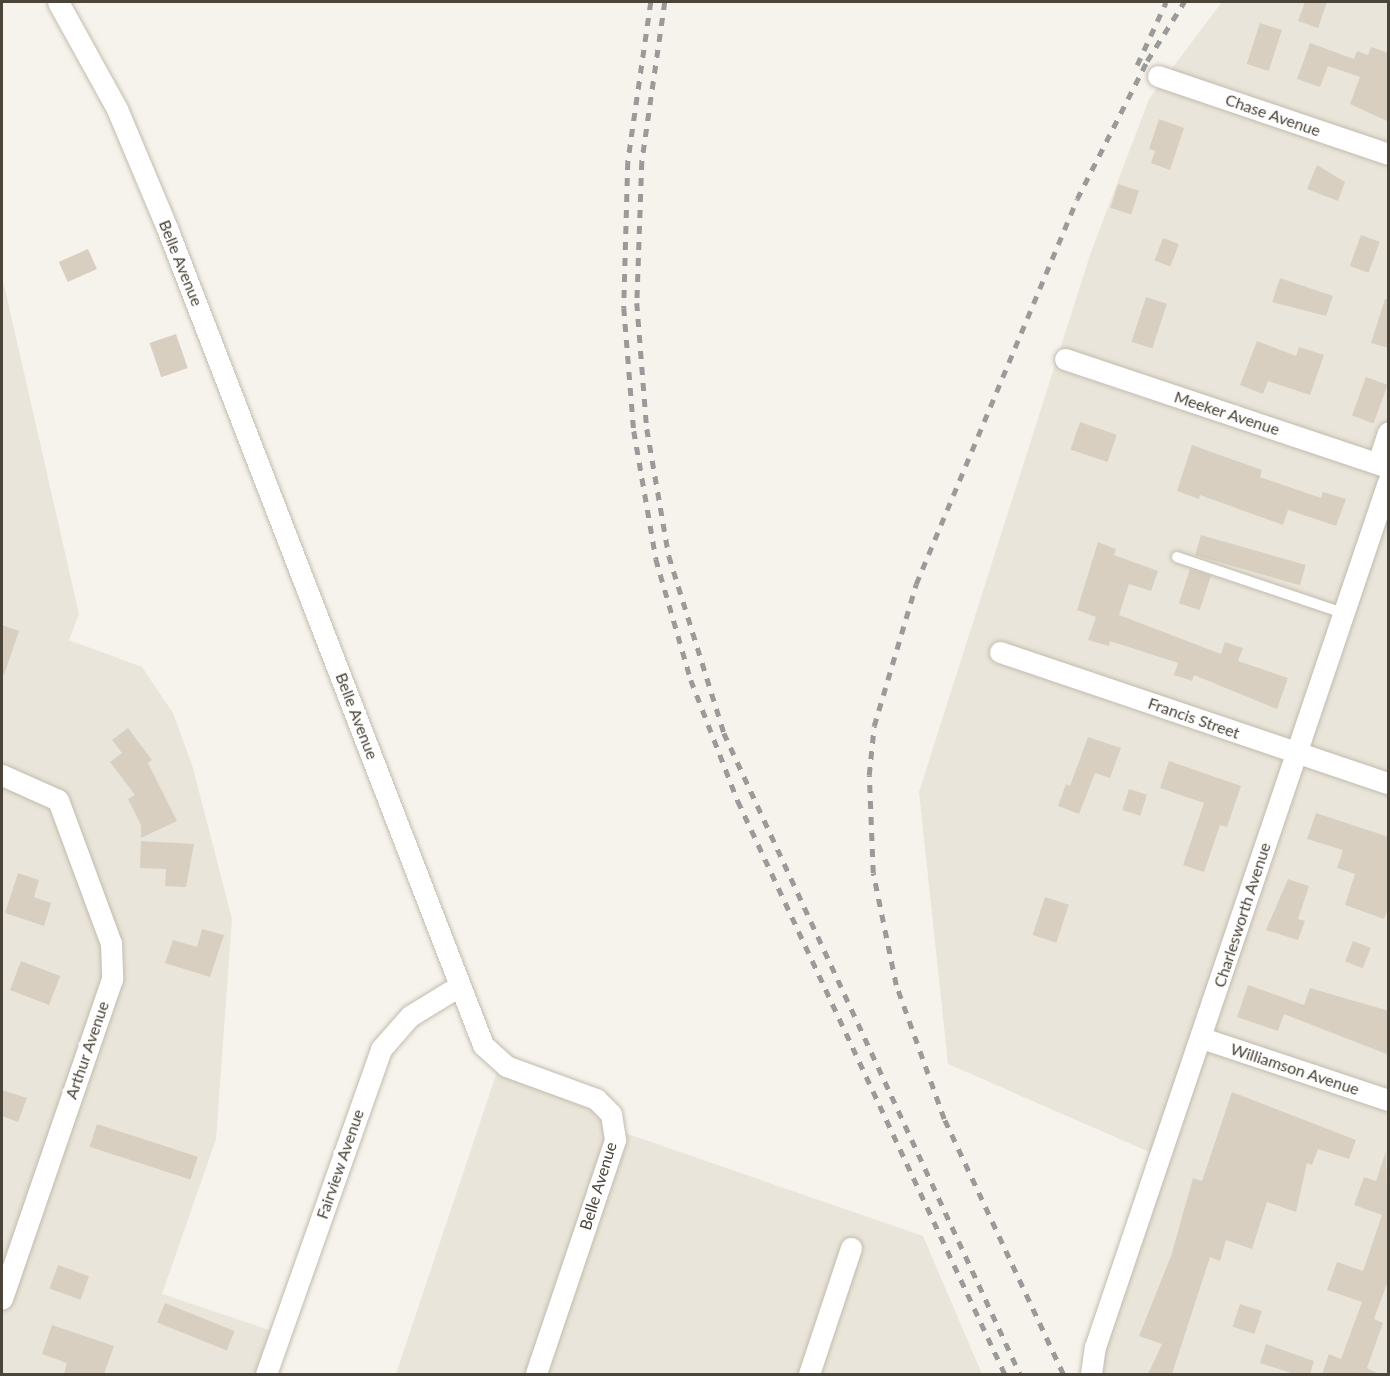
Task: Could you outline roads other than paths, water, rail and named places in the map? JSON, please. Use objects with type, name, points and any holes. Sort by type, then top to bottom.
[{"type":"street","name":"Belle Avenue","points":[[58,2],[117,109],[167,228],[483,1045],[506,1066],[596,1099],[611,1114],[615,1140],[536,1374]]},
{"type":"street","name":"Chase Avenue","points":[[1158,76],[1389,154]]},
{"type":"street","name":"Meeker Avenue","points":[[1065,359],[1384,465]]},
{"type":"street","points":[[1384,465],[1389,433]]},
{"type":"street","name":"Charlesworth Avenue","points":[[1091,1374],[1095,1347],[1202,1038],[1294,752],[1389,482]]},
{"type":"street","name":"Francis Street","points":[[1000,652],[1389,783]]},
{"type":"street","name":"Arthur Avenue","points":[[2,775],[58,800],[111,943],[112,979],[2,1299]]},
{"type":"street","name":"Fairview Avenue","points":[[266,1374],[381,1049],[410,1016],[459,986]]},
{"type":"street","name":"Williamson Avenue","points":[[1202,1038],[1389,1100]]},
{"type":"street","points":[[809,1374],[851,1248]]},
{"type":"street","name":"Charlesworth Avenue","points":[[1077,1374],[1095,1347]]},
{"type":"lane","points":[[1177,557],[1343,613]]},
{"type":"railway","points":[[651,2],[628,162],[624,308],[634,431],[656,559],[691,680],[738,801],[1005,1374]]},
{"type":"railway","points":[[665,2],[642,162],[637,303],[647,429],[669,556],[724,733],[1020,1374]]},
{"type":"railway","points":[[1137,65],[1166,2]]},
{"type":"railway","points":[[1063,1374],[944,1119],[896,985],[873,873],[869,775],[874,726],[916,584],[1077,199],[1147,61],[1184,2]]}]
